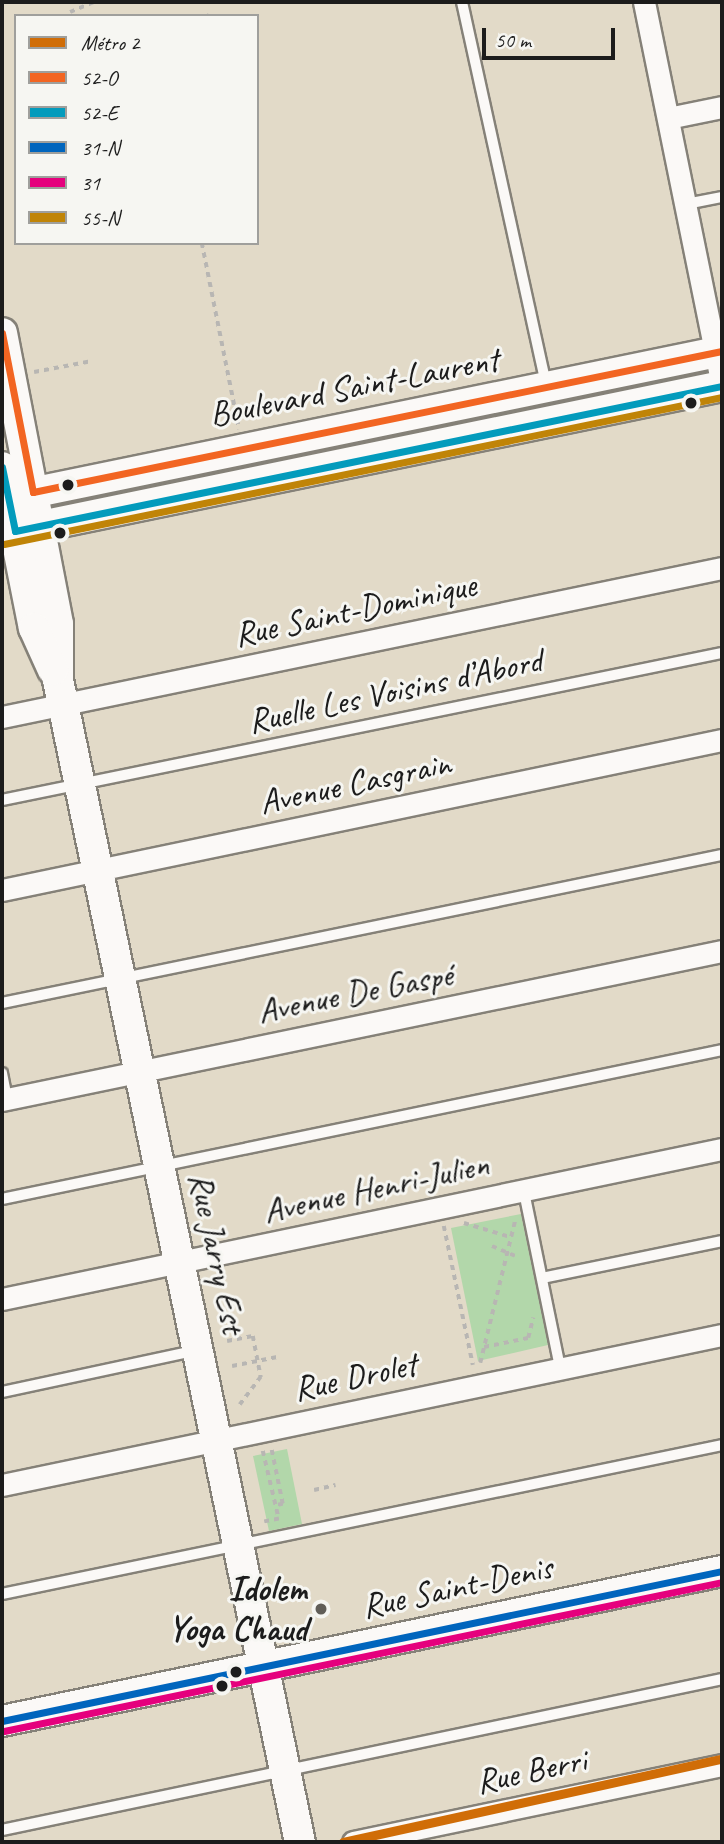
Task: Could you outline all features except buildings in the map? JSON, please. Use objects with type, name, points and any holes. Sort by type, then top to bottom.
[{"type":"main road","points":[[2,333],[14,496]]},
{"type":"main road","name":"Boulevard Saint-Laurent","points":[[14,496],[719,352]]},
{"type":"main road","name":"Boulevard Saint-Laurent","points":[[18,530],[722,386]]},
{"type":"main road","points":[[2,467],[14,496]]},
{"type":"main road","name":"Rue Jarry Est","points":[[14,496],[34,628],[60,692],[300,1842]]},
{"type":"main road","name":"Rue Saint-Denis","points":[[2,1721],[722,1571]]},
{"type":"street","points":[[644,2],[719,352],[722,386]]},
{"type":"street","points":[[668,118],[722,107]]},
{"type":"street","name":"Rue Saint-Dominique","points":[[2,717],[60,692],[722,568]]},
{"type":"street","name":"Avenue Casgrain","points":[[2,890],[722,740]]},
{"type":"street","name":"Avenue De Gaspé","points":[[4,1100],[722,951]]},
{"type":"street","name":"Avenue Henri-Julien","points":[[2,1299],[179,1263],[521,1201],[722,1149]]},
{"type":"street","name":"Rue Drolet","points":[[2,1485],[722,1335]]},
{"type":"street","name":"Rue Berri","points":[[353,1842],[722,1765]]},
{"type":"lane","points":[[462,2],[547,387]]},
{"type":"lane","points":[[686,204],[722,197]]},
{"type":"lane","name":"Ruelle Les Voisins d’Abord","points":[[2,800],[722,653]]},
{"type":"lane","points":[[2,1003],[722,855]]},
{"type":"lane","points":[[2,1199],[722,1050]]},
{"type":"lane","points":[[2,1073],[4,1100]]},
{"type":"lane","points":[[521,1201],[542,1278],[560,1368]]},
{"type":"lane","points":[[542,1278],[722,1241]]},
{"type":"lane","points":[[2,1392],[198,1350]]},
{"type":"lane","points":[[2,1594],[722,1445]]},
{"type":"lane","points":[[2,1830],[722,1679]]},
{"type":"path","points":[[70,12],[94,2]]},
{"type":"path","points":[[202,245],[240,434]]},
{"type":"path","points":[[25,373],[92,360]]},
{"type":"path","points":[[480,1363],[521,1201]]},
{"type":"path","points":[[462,1223],[511,1237]]},
{"type":"path","points":[[444,1227],[473,1365]]},
{"type":"path","points":[[492,1246],[515,1256]]},
{"type":"path","points":[[484,1347],[528,1338],[533,1318]]},
{"type":"path","points":[[227,1341],[253,1336],[261,1377],[240,1405]]},
{"type":"path","points":[[484,1347],[492,1342]]},
{"type":"path","points":[[232,1366],[277,1357]]},
{"type":"path","points":[[272,1450],[283,1504],[275,1506]]},
{"type":"path","points":[[263,1451],[279,1519],[264,1522]]},
{"type":"path","points":[[270,1485],[279,1483]]},
{"type":"path","points":[[314,1490],[335,1485]]},
{"type":"green space","points":[[689,373],[690,378],[277,462],[276,457]]},
{"type":"green space","points":[[521,1214],[548,1345],[478,1361],[451,1228]]},
{"type":"green space","points":[[287,1449],[302,1524],[269,1531],[253,1456]]},
{"type":"metro line","name":"2","points":[[343,1842],[722,1759]]},
{"type":"transit line","name":"52-O","points":[[2,333],[33,492],[722,351]]},
{"type":"transit line","name":"52-E","points":[[2,467],[15,531],[722,386]]},
{"type":"transit line","name":"55-N","points":[[4,544],[722,397]]},
{"type":"transit line","name":"31-N","points":[[2,1721],[722,1571]]},
{"type":"transit line","name":"31","points":[[4,1731],[722,1582]]},
{"type":"place","name":"Idolem Yoga Chaud","points":[[321,1609]]}]
